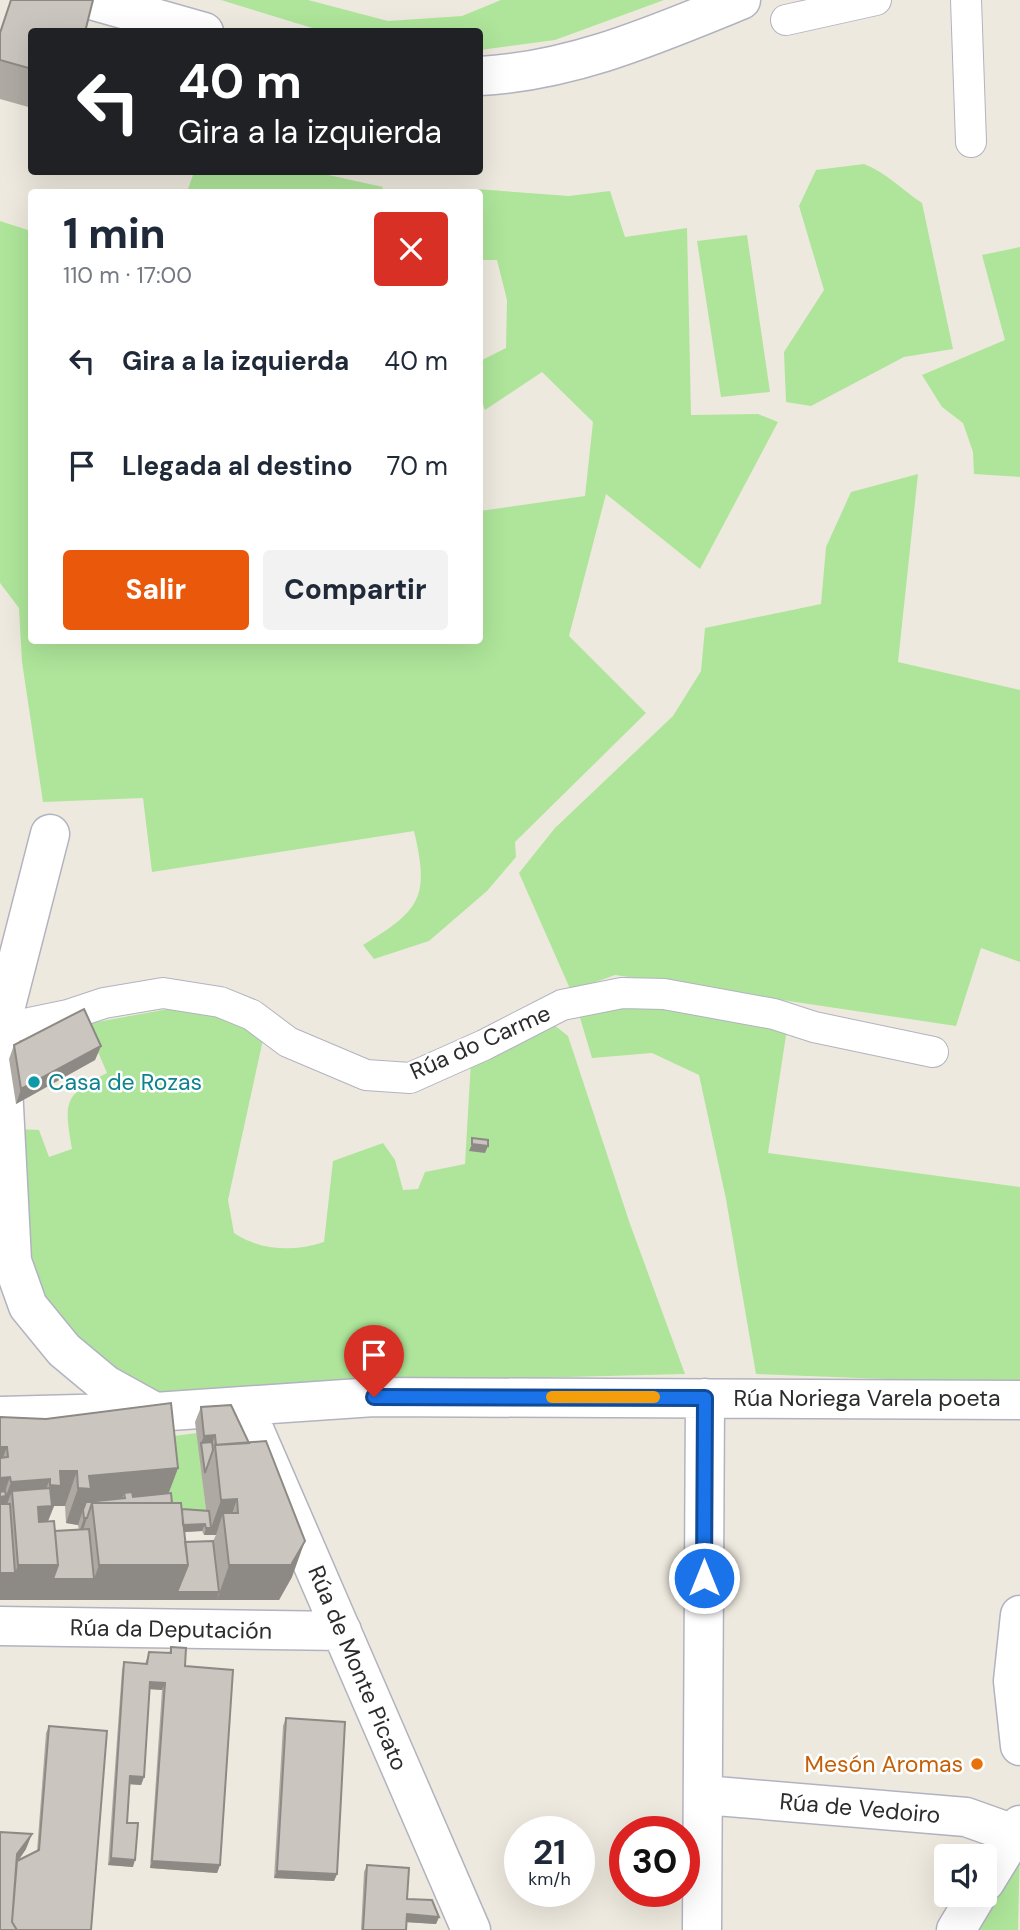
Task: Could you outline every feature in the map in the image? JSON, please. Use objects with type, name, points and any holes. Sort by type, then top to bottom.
[{"type":"street","points":[[91,0],[190,28]]},
{"type":"street","points":[[483,76],[517,74],[573,63],[629,45],[741,0]]},
{"type":"street","points":[[786,20],[876,0]]},
{"type":"street","points":[[966,0],[971,142]]},
{"type":"street","points":[[50,834],[0,1029],[12,1261],[28,1306],[64,1350],[95,1376],[155,1412]]},
{"type":"street","name":"Rúa do Carme","points":[[0,1029],[68,1015],[104,1003],[163,993],[220,1002],[252,1015],[288,1042],[366,1076],[410,1078],[484,1045],[562,1005],[622,993],[664,995],[774,1014],[814,1027],[933,1052]]},
{"type":"street","name":"Rúa Noriega Varela poeta","points":[[0,1416],[155,1412],[374,1397],[1020,1399]]},
{"type":"street","points":[[702,1930],[705,1398]]},
{"type":"street","name":"Rúa de Monte Picato","points":[[244,1406],[471,1930]]},
{"type":"street","points":[[1020,1615],[1013,1681],[1020,1746]]},
{"type":"street","name":"Rúa da Deputación","points":[[0,1626],[342,1632]]},
{"type":"street","name":"Rúa de Vedoiro","points":[[704,1795],[966,1816],[1017,1829]]},
{"type":"street","points":[[997,1862],[1017,1829]]},
{"type":"street","points":[[956,1930],[970,1907]]},
{"type":"green space","points":[[221,0],[308,0],[388,21],[462,16],[501,0],[664,0],[555,40],[483,50],[483,28],[312,28]]},
{"type":"green space","points":[[864,164],[887,176],[922,203],[953,349],[904,357],[811,406],[786,402],[784,352],[824,290],[799,206],[816,170]]},
{"type":"green space","points":[[193,175],[329,175],[383,187],[382,189],[188,189]]},
{"type":"green space","points":[[483,190],[569,196],[610,191],[625,237],[687,228],[691,415],[758,414],[778,422],[700,569],[606,494],[569,636],[646,713],[515,842],[516,857],[487,891],[429,941],[374,959],[363,945],[397,922],[416,900],[421,872],[414,831],[152,872],[143,798],[43,802],[22,662],[19,608],[0,583],[0,221],[28,230],[28,644],[483,644],[483,511],[585,496],[593,422],[542,372],[485,410],[483,360],[506,348],[507,300],[497,260],[483,260]]},
{"type":"green space","points":[[747,235],[770,392],[721,397],[697,241]]},
{"type":"green space","points":[[1020,247],[1020,477],[974,474],[973,452],[963,423],[942,407],[922,375],[1005,340],[982,255]]},
{"type":"green space","points":[[918,474],[898,662],[1020,690],[1020,962],[981,948],[956,1026],[615,975],[571,991],[519,873],[555,828],[673,716],[701,671],[705,628],[821,604],[826,547],[851,492]]},
{"type":"green space","points":[[201,1003],[264,1035],[228,1200],[234,1233],[255,1243],[278,1248],[324,1242],[333,1161],[383,1143],[395,1160],[403,1190],[418,1189],[425,1172],[465,1164],[471,1061],[553,1024],[568,1036],[630,1224],[685,1374],[447,1380],[145,1396],[111,1387],[29,1289],[16,1129],[39,1130],[49,1157],[72,1149],[68,1120],[70,1102],[74,1094],[107,1073],[86,1024]]},
{"type":"green space","points":[[639,1003],[787,1029],[768,1153],[1020,1187],[1020,1384],[756,1374],[726,1199],[699,1075],[652,1053],[592,1058],[578,1011]]},
{"type":"green space","points":[[197,1433],[207,1518],[166,1516],[158,1438]]},
{"type":"green space","points":[[1020,1847],[1018,1930],[965,1930],[980,1907],[997,1907],[997,1882]]},
{"type":"building","points":[[11,0],[93,0],[86,28],[28,28],[28,68],[0,60],[0,33]]},
{"type":"building","name":"Casa de Rozas","points":[[84,1009],[101,1046],[21,1089],[14,1045]]},
{"type":"building","points":[[472,1138],[488,1140],[488,1146],[472,1144]]},
{"type":"building","points":[[171,1403],[178,1468],[89,1476],[91,1489],[78,1488],[77,1471],[60,1471],[61,1486],[50,1485],[50,1479],[11,1482],[10,1477],[0,1478],[0,1458],[8,1457],[7,1447],[0,1447],[0,1417],[46,1419]]},
{"type":"building","points":[[231,1405],[249,1443],[216,1445],[215,1435],[204,1436],[201,1407]]},
{"type":"building","points":[[266,1441],[305,1541],[291,1565],[229,1565],[223,1513],[238,1513],[237,1499],[221,1500],[215,1445]]},
{"type":"building","points":[[212,1442],[213,1450],[205,1473],[201,1443]]},
{"type":"building","points":[[50,1488],[52,1506],[38,1507],[39,1522],[54,1521],[58,1565],[18,1565],[12,1491]]},
{"type":"building","points":[[132,1492],[133,1497],[171,1493],[172,1503],[92,1503],[87,1518],[84,1518],[86,1502],[125,1498],[124,1493]]},
{"type":"building","points":[[92,1503],[181,1503],[188,1565],[99,1565]]},
{"type":"building","points":[[0,1504],[10,1504],[15,1573],[0,1573]]},
{"type":"building","points":[[182,1509],[209,1511],[211,1528],[206,1528],[205,1524],[183,1525]]},
{"type":"building","points":[[89,1529],[94,1579],[53,1579],[58,1565],[55,1531]]},
{"type":"building","points":[[213,1541],[219,1592],[177,1592],[188,1565],[185,1542]]},
{"type":"building","points":[[171,1647],[186,1648],[185,1666],[233,1670],[220,1865],[152,1861],[165,1683],[150,1682],[144,1777],[130,1776],[127,1823],[138,1823],[135,1860],[111,1858],[124,1662],[147,1664],[149,1652],[171,1653]]},
{"type":"building","points":[[286,1718],[345,1722],[337,1874],[277,1871]]},
{"type":"building","points":[[49,1726],[107,1731],[91,1930],[17,1930],[12,1922],[17,1861],[39,1850]]},
{"type":"building","points":[[0,1832],[32,1834],[17,1854],[12,1922],[17,1930],[0,1930]]},
{"type":"building","points":[[367,1865],[409,1868],[407,1899],[432,1900],[439,1917],[407,1914],[406,1930],[363,1930]]},
{"type":"slow traffic","points":[[552,1397],[654,1397]]},
{"type":"place","name":"Casa de Rozas","points":[[34,1082]]},
{"type":"place","name":"Mesón Aromas","points":[[977,1764]]},
{"type":"route","points":[[374,1397],[705,1398],[704,1578]]}]
